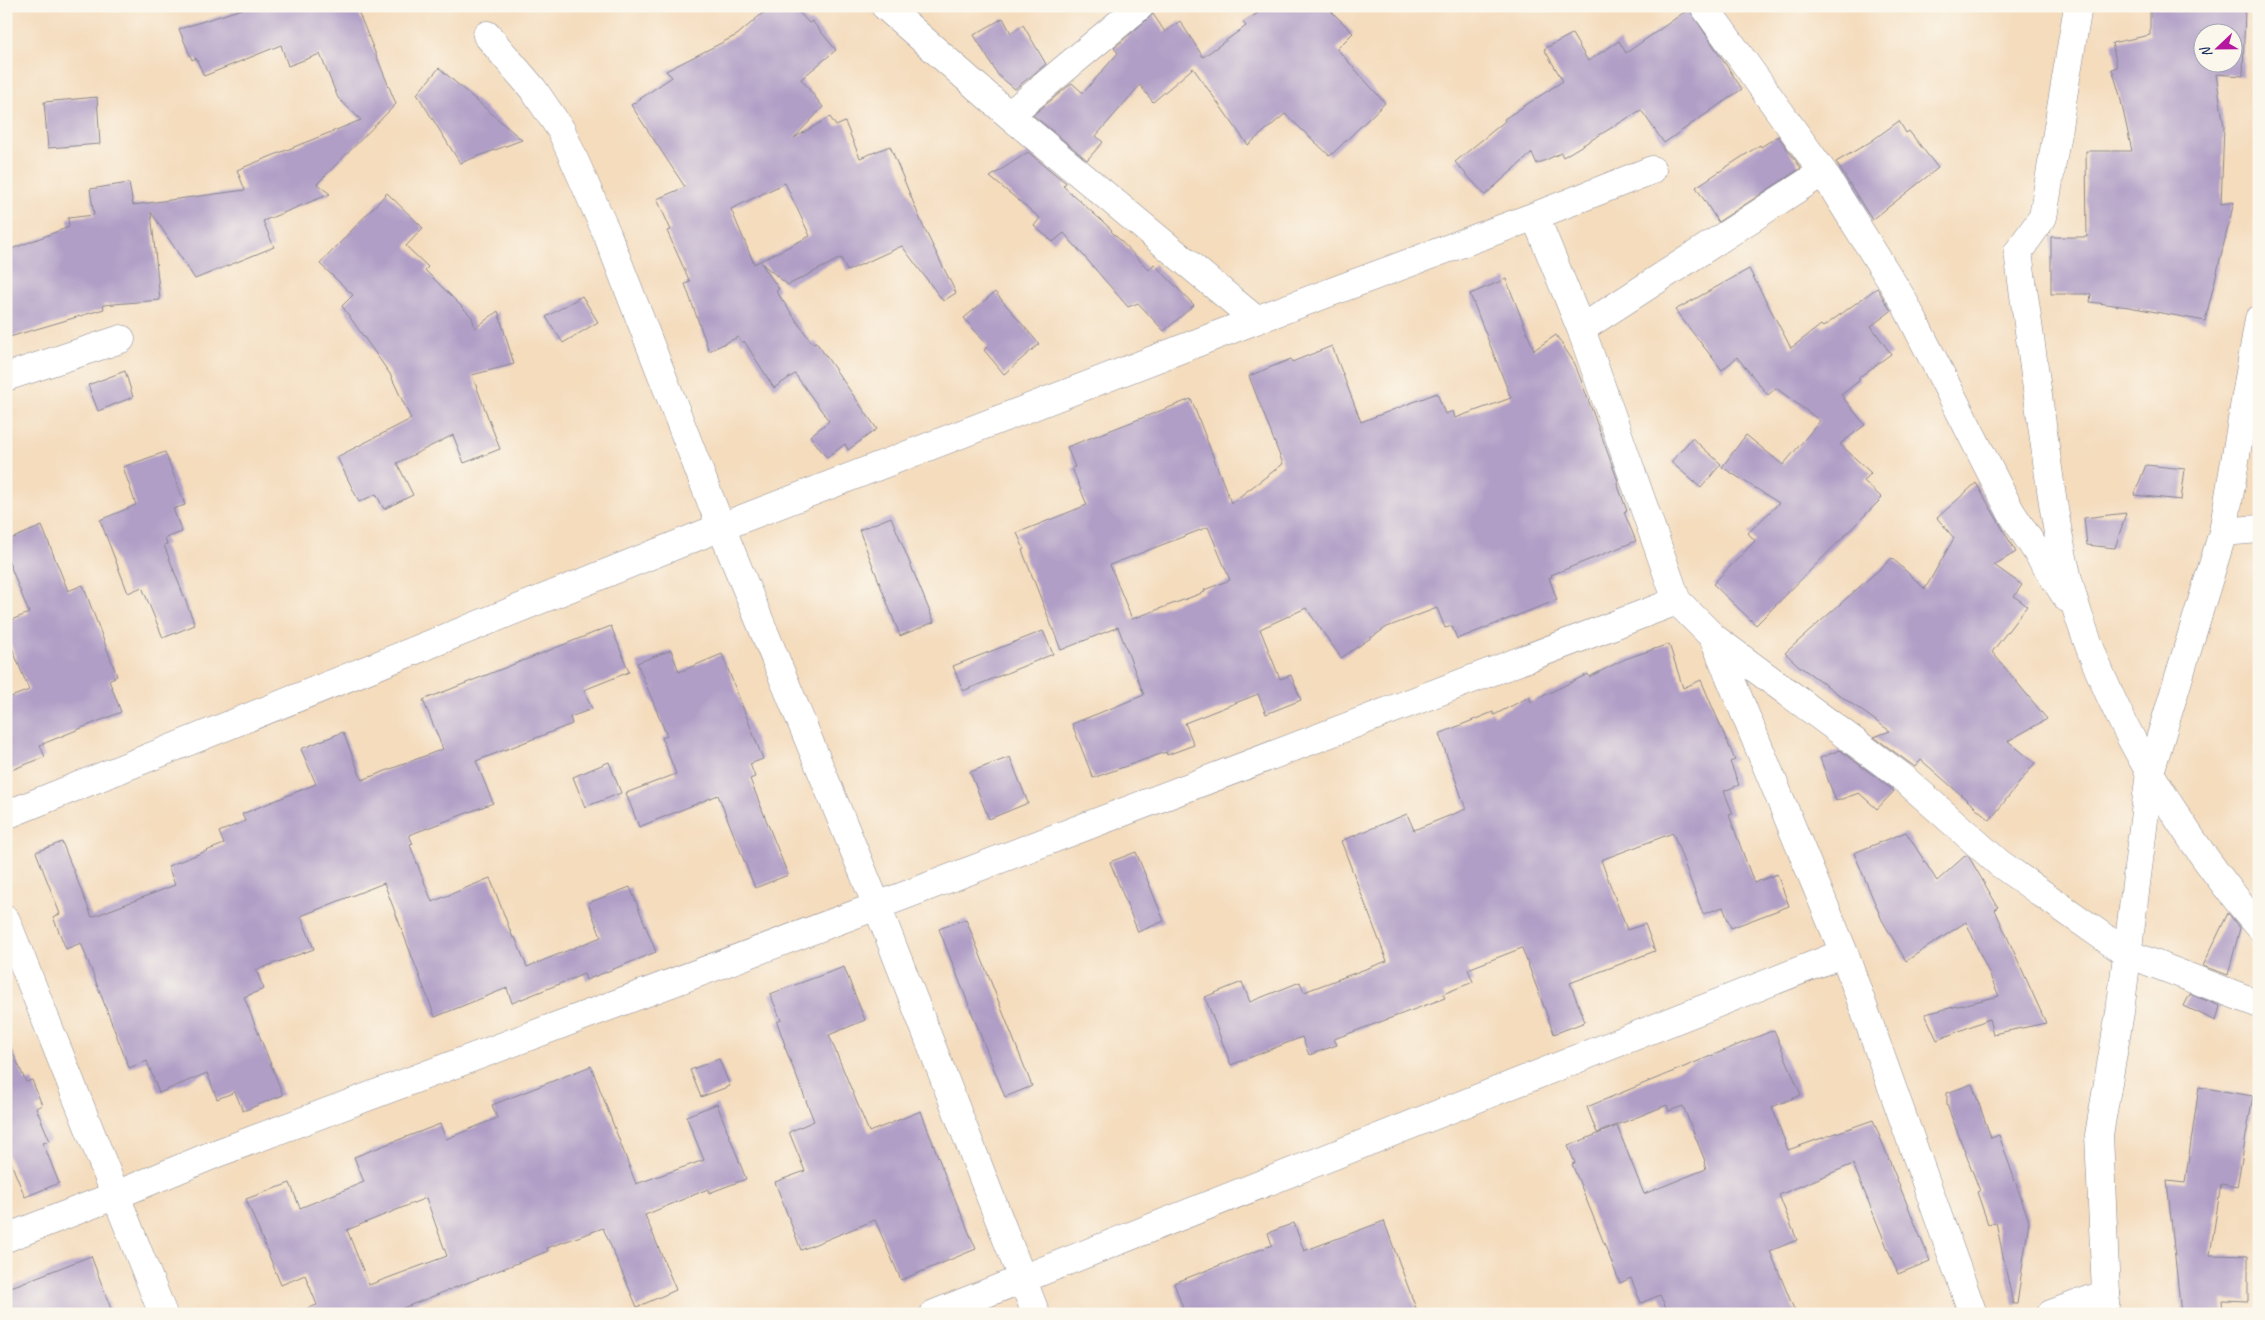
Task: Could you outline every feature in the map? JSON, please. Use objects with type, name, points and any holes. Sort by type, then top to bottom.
[{"type":"street","points":[[885,6],[1009,115],[1256,320]]},
{"type":"street","points":[[1009,115],[1140,6]]},
{"type":"street","points":[[1704,6],[1823,172],[1903,300],[2011,512],[2078,616]]},
{"type":"street","points":[[2078,6],[2043,217],[2018,252],[2055,517],[2078,616],[2103,683],[2150,772],[2223,884],[2259,926]]},
{"type":"street","points":[[487,35],[533,89],[561,130],[607,234],[721,526],[877,906],[1036,1314]]},
{"type":"street","points":[[6,815],[721,526],[1652,170]]},
{"type":"street","points":[[1581,329],[1823,172]]},
{"type":"street","points":[[1535,216],[1581,329],[1677,600],[1714,638],[1901,776],[1999,864],[2126,953],[2259,1004]]},
{"type":"street","points":[[2050,1314],[2105,1304],[2099,1135],[2120,1012],[2150,772],[2223,532],[2259,319]]},
{"type":"street","points":[[6,377],[121,338]]},
{"type":"street","points":[[2223,532],[2259,529]]},
{"type":"street","points":[[6,1238],[215,1154],[877,906],[1677,600]]},
{"type":"street","points":[[1714,638],[1844,952],[1973,1314]]},
{"type":"street","points":[[6,920],[114,1196],[163,1314]]},
{"type":"street","points":[[934,1314],[1844,952]]},
{"type":"building","points":[[251,6],[356,6],[396,104],[317,184],[330,194],[263,221],[274,247],[195,279],[151,212],[160,300],[103,305],[104,309],[6,338],[6,251],[69,227],[68,218],[94,215],[90,189],[129,183],[133,205],[245,190],[237,170],[361,120],[338,98],[320,54],[288,66],[281,45],[204,76],[196,58],[192,60],[179,29]]},
{"type":"building","points":[[771,6],[793,6],[809,23],[812,21],[836,50],[801,79],[823,107],[794,138],[830,117],[836,126],[845,122],[860,158],[890,146],[923,226],[956,293],[943,301],[902,246],[847,271],[841,258],[788,285],[761,263],[779,289],[776,291],[812,343],[816,342],[877,429],[848,450],[845,444],[827,458],[810,436],[829,421],[795,374],[774,388],[744,341],[742,343],[738,337],[709,351],[685,284],[690,282],[667,231],[671,230],[657,199],[685,187],[631,105],[672,77],[666,71],[737,35]],"holes":[[[785,183],[810,236],[754,264],[731,209]]]},
{"type":"building","points":[[1270,6],[1326,6],[1353,33],[1337,49],[1385,103],[1330,156],[1285,114],[1248,145],[1193,68],[1153,102],[1140,85],[1096,136],[1103,142],[1087,160],[1033,115],[1072,83],[1083,93],[1118,53],[1114,48],[1153,14],[1165,32],[1180,21],[1203,57],[1246,26],[1243,22]]},
{"type":"building","points":[[2150,6],[2245,6],[2243,76],[2216,74],[2224,127],[2221,204],[2234,202],[2205,321],[2090,302],[2091,294],[2051,294],[2051,237],[2087,237],[2086,151],[2132,151],[2112,69],[2117,67],[2112,43],[2150,35]]},
{"type":"building","points":[[1689,9],[1742,89],[1664,143],[1641,110],[1563,157],[1561,153],[1537,164],[1532,153],[1485,195],[1455,162],[1505,121],[1504,119],[1563,81],[1544,49],[1572,34],[1588,61],[1619,41],[1626,53]]},
{"type":"building","points":[[1003,18],[1011,33],[1023,25],[1046,64],[1015,89],[998,75],[974,35]]},
{"type":"building","points":[[439,68],[522,140],[460,163],[417,94]]},
{"type":"building","points":[[97,97],[100,144],[48,148],[44,102]]},
{"type":"building","points":[[1899,121],[1906,133],[1909,131],[1938,168],[1872,220],[1836,162],[1870,142]]},
{"type":"building","points":[[1778,136],[1801,168],[1718,222],[1696,187],[1760,145],[1761,147]]},
{"type":"building","points":[[1028,152],[1066,183],[1063,186],[1112,230],[1149,270],[1154,264],[1194,305],[1164,331],[1138,303],[1128,307],[1064,233],[1053,242],[1034,226],[1040,218],[990,177]]},
{"type":"building","points":[[387,193],[423,228],[406,246],[428,267],[425,270],[472,317],[475,328],[498,311],[514,364],[472,375],[500,449],[464,463],[453,435],[397,463],[413,495],[384,509],[376,494],[359,502],[337,457],[411,419],[390,374],[342,306],[353,295],[320,264]]},
{"type":"building","points":[[1749,269],[1791,348],[1821,325],[1823,327],[1877,288],[1891,311],[1871,326],[1891,354],[1858,378],[1860,380],[1841,395],[1865,425],[1840,444],[1871,473],[1864,481],[1882,498],[1756,625],[1713,584],[1755,541],[1748,533],[1779,503],[1722,467],[1746,435],[1783,465],[1820,421],[1776,388],[1768,395],[1737,357],[1722,370],[1675,310]]},
{"type":"building","points":[[1506,279],[1534,350],[1556,335],[1575,364],[1618,481],[1617,483],[1627,511],[1624,512],[1636,541],[1551,575],[1552,577],[1549,578],[1557,600],[1457,639],[1452,626],[1445,628],[1437,608],[1387,627],[1341,658],[1306,608],[1260,629],[1280,679],[1291,675],[1301,700],[1266,714],[1258,694],[1185,723],[1194,745],[1167,755],[1166,752],[1093,778],[1072,724],[1144,695],[1118,627],[1061,650],[1022,550],[1024,549],[1017,533],[1087,505],[1072,468],[1075,467],[1067,447],[1191,399],[1231,503],[1283,464],[1249,376],[1291,359],[1292,362],[1332,346],[1361,422],[1437,393],[1445,414],[1453,411],[1455,418],[1511,398],[1470,294]],"holes":[[[1208,527],[1230,580],[1204,590],[1205,592],[1132,619],[1110,565]]]},
{"type":"building","points":[[995,292],[1039,344],[1004,374],[984,350],[988,346],[964,318]]},
{"type":"building","points":[[582,296],[598,322],[563,343],[546,317]]},
{"type":"building","points":[[125,371],[133,397],[98,411],[88,385]]},
{"type":"building","points":[[1692,438],[1721,464],[1701,488],[1671,462]]},
{"type":"building","points":[[165,452],[185,505],[173,509],[182,532],[165,538],[167,544],[164,545],[195,625],[163,638],[142,587],[128,593],[100,520],[136,505],[123,467]]},
{"type":"building","points":[[2146,465],[2185,469],[2181,500],[2134,495]]},
{"type":"building","points":[[1976,483],[2016,552],[1994,565],[2022,585],[2014,596],[2027,606],[1992,652],[2047,719],[2008,741],[2035,763],[1990,820],[1921,760],[1915,767],[1874,737],[1890,731],[1799,666],[1785,653],[1892,558],[1925,589],[1954,538],[1937,518]]},
{"type":"building","points":[[2126,513],[2115,548],[2087,545],[2084,518]]},
{"type":"building","points":[[891,517],[934,622],[900,636],[859,530]]},
{"type":"building","points":[[42,526],[68,591],[83,585],[117,676],[109,680],[121,712],[40,745],[45,757],[6,772],[6,699],[29,690],[6,633],[6,622],[29,613],[6,555],[6,541]]},
{"type":"building","points":[[611,626],[629,672],[584,690],[592,709],[570,717],[572,724],[476,761],[493,803],[409,835],[413,844],[410,845],[432,902],[490,878],[513,938],[515,937],[527,967],[601,937],[588,903],[630,887],[656,952],[586,980],[584,974],[512,1003],[507,988],[435,1017],[384,883],[301,916],[314,949],[256,970],[264,989],[244,997],[283,1095],[243,1111],[235,1092],[217,1099],[207,1073],[159,1093],[147,1061],[129,1068],[81,943],[66,949],[53,917],[60,914],[36,852],[62,842],[92,917],[175,885],[168,866],[224,844],[219,832],[245,821],[242,814],[316,784],[301,749],[343,732],[362,780],[443,749],[423,700]]},
{"type":"building","points":[[1043,631],[1053,654],[963,691],[953,666]]},
{"type":"building","points":[[1669,644],[1683,688],[1701,680],[1735,760],[1730,762],[1739,785],[1724,791],[1733,814],[1729,815],[1754,883],[1777,874],[1789,906],[1731,928],[1723,907],[1703,914],[1673,833],[1601,860],[1627,930],[1645,924],[1655,951],[1570,983],[1585,1022],[1554,1034],[1522,948],[1468,969],[1473,982],[1443,994],[1445,998],[1334,1039],[1337,1045],[1309,1055],[1302,1037],[1231,1065],[1205,997],[1242,982],[1250,1002],[1300,982],[1304,992],[1387,961],[1341,841],[1407,814],[1414,830],[1466,809],[1439,734],[1493,712],[1494,715],[1529,697],[1531,702],[1588,674],[1589,677],[1625,659]]},
{"type":"building","points":[[671,650],[679,672],[722,654],[763,759],[750,764],[755,777],[750,779],[788,875],[755,888],[718,795],[639,827],[626,793],[676,774],[662,738],[667,736],[637,663]]},
{"type":"building","points":[[1840,750],[1894,791],[1877,809],[1859,793],[1836,801],[1820,758]]},
{"type":"building","points":[[1010,757],[1028,803],[989,819],[970,772]]},
{"type":"building","points":[[609,762],[621,793],[585,807],[573,777]]},
{"type":"building","points":[[1906,832],[1937,881],[1966,855],[1969,857],[1998,907],[1995,910],[2046,1023],[1993,1034],[1989,1019],[1937,1040],[1925,1014],[1999,996],[1966,922],[1906,961],[1882,920],[1854,853]]},
{"type":"building","points":[[1136,852],[1164,921],[1138,932],[1110,862]]},
{"type":"building","points":[[2228,913],[2240,928],[2228,975],[2203,966]]},
{"type":"building","points":[[966,919],[1032,1086],[1005,1097],[939,929]]},
{"type":"building","points":[[844,967],[865,1020],[829,1035],[869,1132],[921,1111],[946,1178],[976,1249],[901,1280],[875,1220],[801,1250],[775,1182],[805,1171],[789,1132],[814,1121],[784,1045],[777,1022],[781,1020],[770,994]]},
{"type":"building","points":[[2190,994],[2220,1006],[2216,1021],[2184,1006]]},
{"type":"building","points":[[1774,1030],[1801,1095],[1772,1107],[1788,1150],[1873,1120],[1930,1261],[1898,1274],[1853,1164],[1779,1195],[1797,1240],[1770,1251],[1796,1314],[1669,1314],[1660,1295],[1641,1303],[1631,1278],[1620,1283],[1572,1164],[1575,1163],[1568,1146],[1617,1126],[1644,1194],[1706,1169],[1705,1161],[1683,1106],[1669,1111],[1667,1105],[1597,1133],[1587,1107]]},
{"type":"building","points":[[6,1037],[26,1082],[32,1080],[42,1105],[36,1108],[50,1141],[43,1143],[59,1183],[25,1197],[6,1151]]},
{"type":"building","points":[[719,1059],[730,1086],[701,1097],[690,1070]]},
{"type":"building","points":[[591,1066],[636,1184],[704,1160],[686,1116],[717,1104],[746,1179],[709,1193],[708,1189],[645,1215],[676,1290],[637,1307],[603,1228],[547,1248],[548,1251],[388,1314],[301,1314],[300,1311],[317,1305],[305,1275],[281,1285],[246,1199],[290,1183],[300,1208],[364,1182],[354,1157],[440,1124],[446,1139],[497,1118],[492,1105]],"holes":[[[426,1198],[447,1256],[369,1285],[347,1230]]]},
{"type":"building","points":[[1972,1084],[1991,1138],[1999,1135],[2029,1221],[2017,1304],[2013,1304],[1996,1222],[1988,1224],[1977,1192],[1980,1191],[1947,1105],[1947,1093]]},
{"type":"building","points":[[2199,1087],[2253,1096],[2237,1187],[2221,1184],[2210,1255],[2248,1256],[2248,1301],[2222,1300],[2223,1314],[2181,1314],[2167,1181],[2185,1183]]},
{"type":"building","points":[[1384,1221],[1418,1314],[1185,1314],[1174,1283],[1272,1245],[1268,1233],[1294,1223],[1304,1251]]},
{"type":"building","points":[[91,1256],[113,1314],[6,1314],[6,1289]]}]
